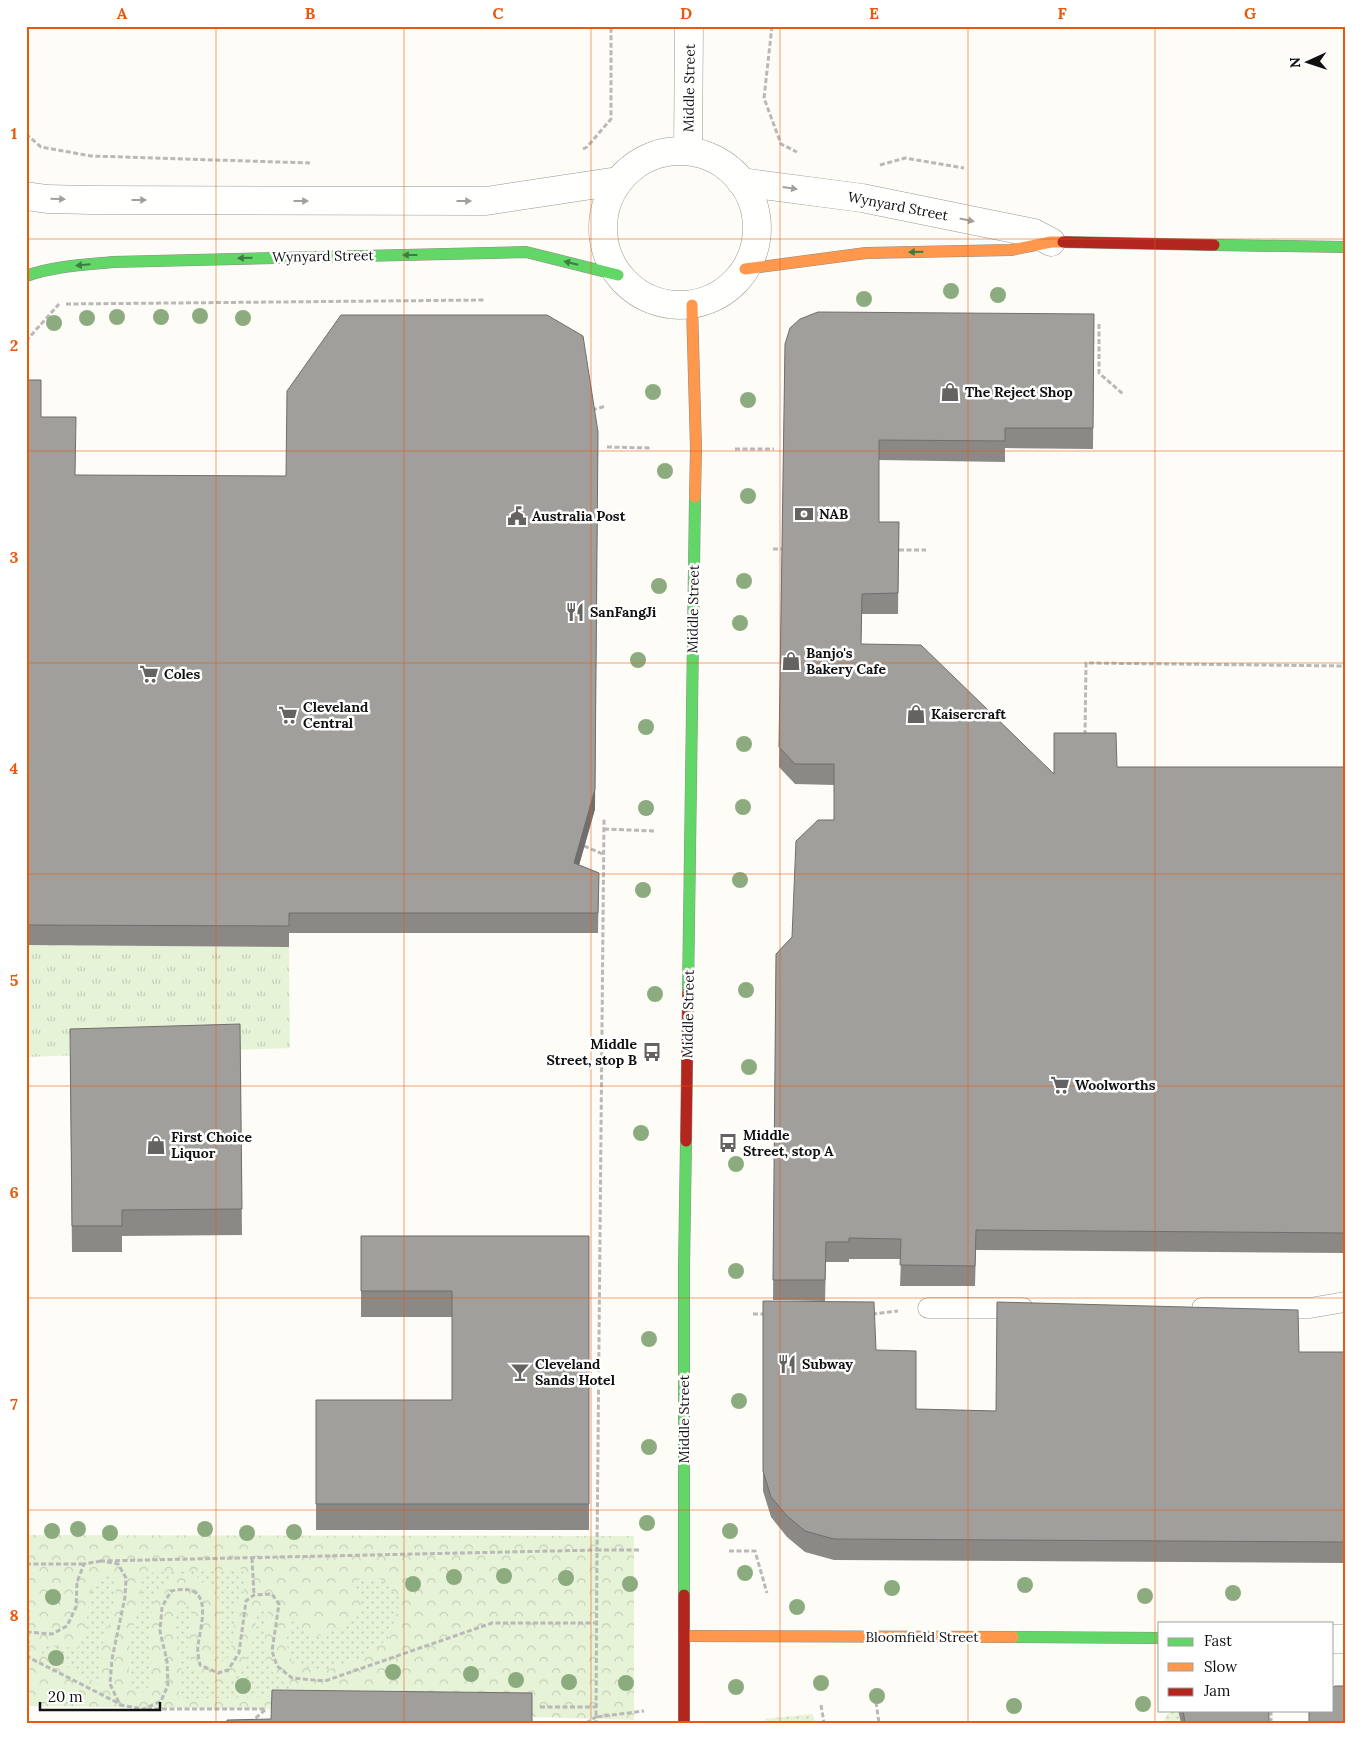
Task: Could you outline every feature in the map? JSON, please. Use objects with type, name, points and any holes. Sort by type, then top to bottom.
[{"type":"street","name":"Middle Street","points":[[688,151],[689,26]]},
{"type":"street","points":[[688,151],[709,156],[727,166],[741,182],[752,202],[757,225],[754,248],[745,269],[731,286],[713,298],[692,305],[671,305],[651,300],[632,289],[618,275],[607,253],[603,228],[607,203],[618,181],[637,163],[661,153],[688,151]]},
{"type":"street","points":[[26,196],[46,199],[90,200],[486,201],[618,181]]},
{"type":"street","name":"Wynyard Street","points":[[741,182],[862,198],[1034,233],[1052,242]]},
{"type":"street","name":"Wynyard Street","points":[[745,269],[866,253],[1011,250],[1052,242],[1345,247]]},
{"type":"street","name":"Wynyard Street","points":[[26,276],[61,267],[113,262],[526,252],[618,275]]},
{"type":"street","name":"Middle Street","points":[[684,1723],[684,1278],[696,449],[692,305]]},
{"type":"street","name":"Bloomfield Street","points":[[684,1636],[1158,1638]]},
{"type":"lane","points":[[1182,1308],[1310,1308],[1345,1302]]},
{"type":"lane","points":[[928,1308],[1046,1308]]},
{"type":"path","points":[[579,150],[587,147],[611,119],[611,26]]},
{"type":"path","points":[[772,26],[764,98],[781,144],[803,155]]},
{"type":"path","points":[[26,134],[40,147],[91,156],[316,163]]},
{"type":"path","points":[[872,167],[905,158],[964,168]]},
{"type":"path","points":[[26,341],[59,304],[485,300]]},
{"type":"path","points":[[1099,324],[1099,373],[1123,394]]},
{"type":"path","points":[[591,410],[606,406]]},
{"type":"path","points":[[607,448],[652,448]]},
{"type":"path","points":[[735,449],[774,449]]},
{"type":"path","points":[[773,549],[782,549]]},
{"type":"path","points":[[899,550],[926,550]]},
{"type":"path","points":[[1086,736],[1086,663],[1345,666]]},
{"type":"path","points":[[596,1723],[604,818]]},
{"type":"path","points":[[604,829],[656,831]]},
{"type":"path","points":[[584,846],[604,854]]},
{"type":"path","points":[[864,1315],[928,1308]]},
{"type":"path","points":[[754,1314],[772,1314]]},
{"type":"path","points":[[26,1564],[639,1550]]},
{"type":"path","points":[[729,1551],[755,1551],[767,1593]]},
{"type":"path","points":[[252,1558],[254,1595]]},
{"type":"path","points":[[100,1561],[118,1564],[126,1578],[125,1597],[112,1659],[110,1684],[120,1704]]},
{"type":"path","points":[[28,1632],[52,1634],[67,1626],[76,1607],[77,1582],[84,1564]]},
{"type":"path","points":[[144,1709],[161,1701],[168,1685],[167,1661],[160,1631],[162,1607],[171,1591],[184,1588],[196,1594],[203,1605],[203,1621],[198,1648],[200,1665],[218,1673],[228,1670],[239,1653],[246,1601],[254,1595],[272,1594],[279,1604],[272,1652],[276,1666],[292,1678],[325,1681],[492,1623],[596,1623]]},
{"type":"path","points":[[26,1610],[28,1610],[28,1656],[120,1704],[144,1709],[266,1709],[250,1723]]},
{"type":"path","points":[[876,1702],[879,1723]]},
{"type":"path","points":[[820,1705],[824,1723]]},
{"type":"path","points":[[540,1708],[596,1707]]},
{"type":"path","points":[[586,1723],[596,1717],[644,1711]]},
{"type":"green space","points":[[26,945],[289,947],[290,1048],[26,1057]]},
{"type":"green space","points":[[26,1535],[634,1536],[634,1720],[266,1709],[26,1706]]},
{"type":"green space","points":[[243,1569],[244,1592],[236,1604],[233,1640],[229,1657],[220,1661],[214,1657],[212,1650],[221,1612],[215,1589],[194,1575],[171,1576],[156,1592],[149,1625],[153,1678],[145,1693],[133,1689],[128,1666],[131,1634],[141,1600],[142,1573]]},
{"type":"green space","points":[[112,1573],[116,1590],[110,1621],[99,1654],[98,1665],[102,1686],[42,1653],[43,1646],[79,1648],[85,1632],[90,1595],[100,1575]]},
{"type":"green space","points":[[381,1579],[400,1599],[391,1636],[364,1658],[321,1672],[293,1665],[286,1642],[293,1617],[299,1629],[320,1636],[351,1622],[362,1607],[354,1580]]},
{"type":"green space","points":[[181,1603],[193,1609],[187,1650],[195,1673],[208,1683],[230,1682],[243,1669],[253,1641],[257,1614],[263,1606],[268,1611],[264,1647],[268,1666],[281,1679],[309,1696],[178,1699],[182,1673],[174,1619]]},
{"type":"green space","points":[[1178,1712],[1181,1723],[1163,1723],[1167,1714]]},
{"type":"green space","points":[[812,1714],[816,1723],[765,1723],[765,1719]]},
{"type":"building","points":[[818,312],[1094,314],[1093,428],[1005,428],[1005,441],[879,440],[879,522],[899,522],[898,593],[862,594],[861,644],[921,645],[1054,774],[1054,733],[1116,733],[1117,767],[1345,767],[1345,1233],[976,1230],[975,1266],[900,1265],[901,1239],[849,1238],[849,1242],[826,1242],[825,1280],[773,1280],[776,954],[792,937],[796,841],[818,820],[834,820],[834,764],[795,764],[779,747],[785,344],[790,328],[800,319]]},
{"type":"building","points":[[341,315],[547,315],[583,336],[598,432],[595,789],[574,863],[599,873],[598,913],[289,913],[289,926],[26,925],[26,380],[41,380],[41,417],[76,417],[75,475],[286,476],[287,391]]},
{"type":"building","name":"First Choice Liquor","points":[[240,1024],[242,1209],[122,1210],[122,1226],[72,1226],[70,1029]]},
{"type":"building","name":"Cleveland Sands Hotel","points":[[361,1236],[589,1236],[589,1504],[316,1504],[316,1400],[452,1400],[452,1291],[361,1291]]},
{"type":"building","points":[[763,1301],[874,1302],[876,1350],[916,1351],[916,1409],[996,1411],[997,1302],[1298,1310],[1299,1352],[1345,1352],[1345,1542],[834,1539],[805,1531],[787,1516],[771,1497],[763,1471]]},
{"type":"building","points":[[1345,1686],[1345,1723],[1309,1723],[1309,1712],[1334,1712],[1334,1687]]},
{"type":"building","points":[[272,1690],[532,1693],[532,1723],[227,1723],[227,1720],[271,1719]]},
{"type":"building","points":[[1183,1712],[1269,1712],[1269,1723],[1185,1723]]},
{"type":"traffic: fast","points":[[1214,245],[1345,247]]},
{"type":"traffic: fast","points":[[26,276],[58,268],[113,262],[526,252],[618,275]]},
{"type":"traffic: fast","points":[[688,993],[695,497]]},
{"type":"traffic: fast","points":[[684,1595],[686,1141]]},
{"type":"traffic: fast","points":[[1013,1637],[1158,1638]]},
{"type":"traffic: slow","points":[[745,269],[866,253],[1011,250],[1051,242],[1063,242]]},
{"type":"traffic: slow","points":[[692,305],[696,449],[695,497]]},
{"type":"traffic: slow","points":[[684,1636],[1013,1637]]},
{"type":"traffic: jam","points":[[1063,242],[1214,245]]},
{"type":"traffic: jam","points":[[686,1141],[688,993]]},
{"type":"traffic: jam","points":[[684,1595],[684,1723]]},
{"type":"place","name":"The Reject Shop","points":[[950,392]]},
{"type":"place","name":"NAB","points":[[804,514]]},
{"type":"place","name":"Australia Post","points":[[517,516]]},
{"type":"place","name":"SanFangJi","points":[[575,612]]},
{"type":"place","name":"Banjo's Bakery Cafe","points":[[791,661]]},
{"type":"place","name":"Coles","points":[[149,674]]},
{"type":"place","name":"Kaisercraft","points":[[916,714]]},
{"type":"place","name":"Cleveland Central","points":[[288,715]]},
{"type":"place","name":"Middle Street, stop B","points":[[652,1052]]},
{"type":"place","name":"Woolworths","points":[[1060,1085]]},
{"type":"place","name":"Middle Street, stop A","points":[[728,1143]]},
{"type":"place","name":"First Choice Liquor","points":[[156,1145]]},
{"type":"place","name":"Subway","points":[[787,1364]]},
{"type":"place","name":"Cleveland Sands Hotel","points":[[520,1372]]}]
